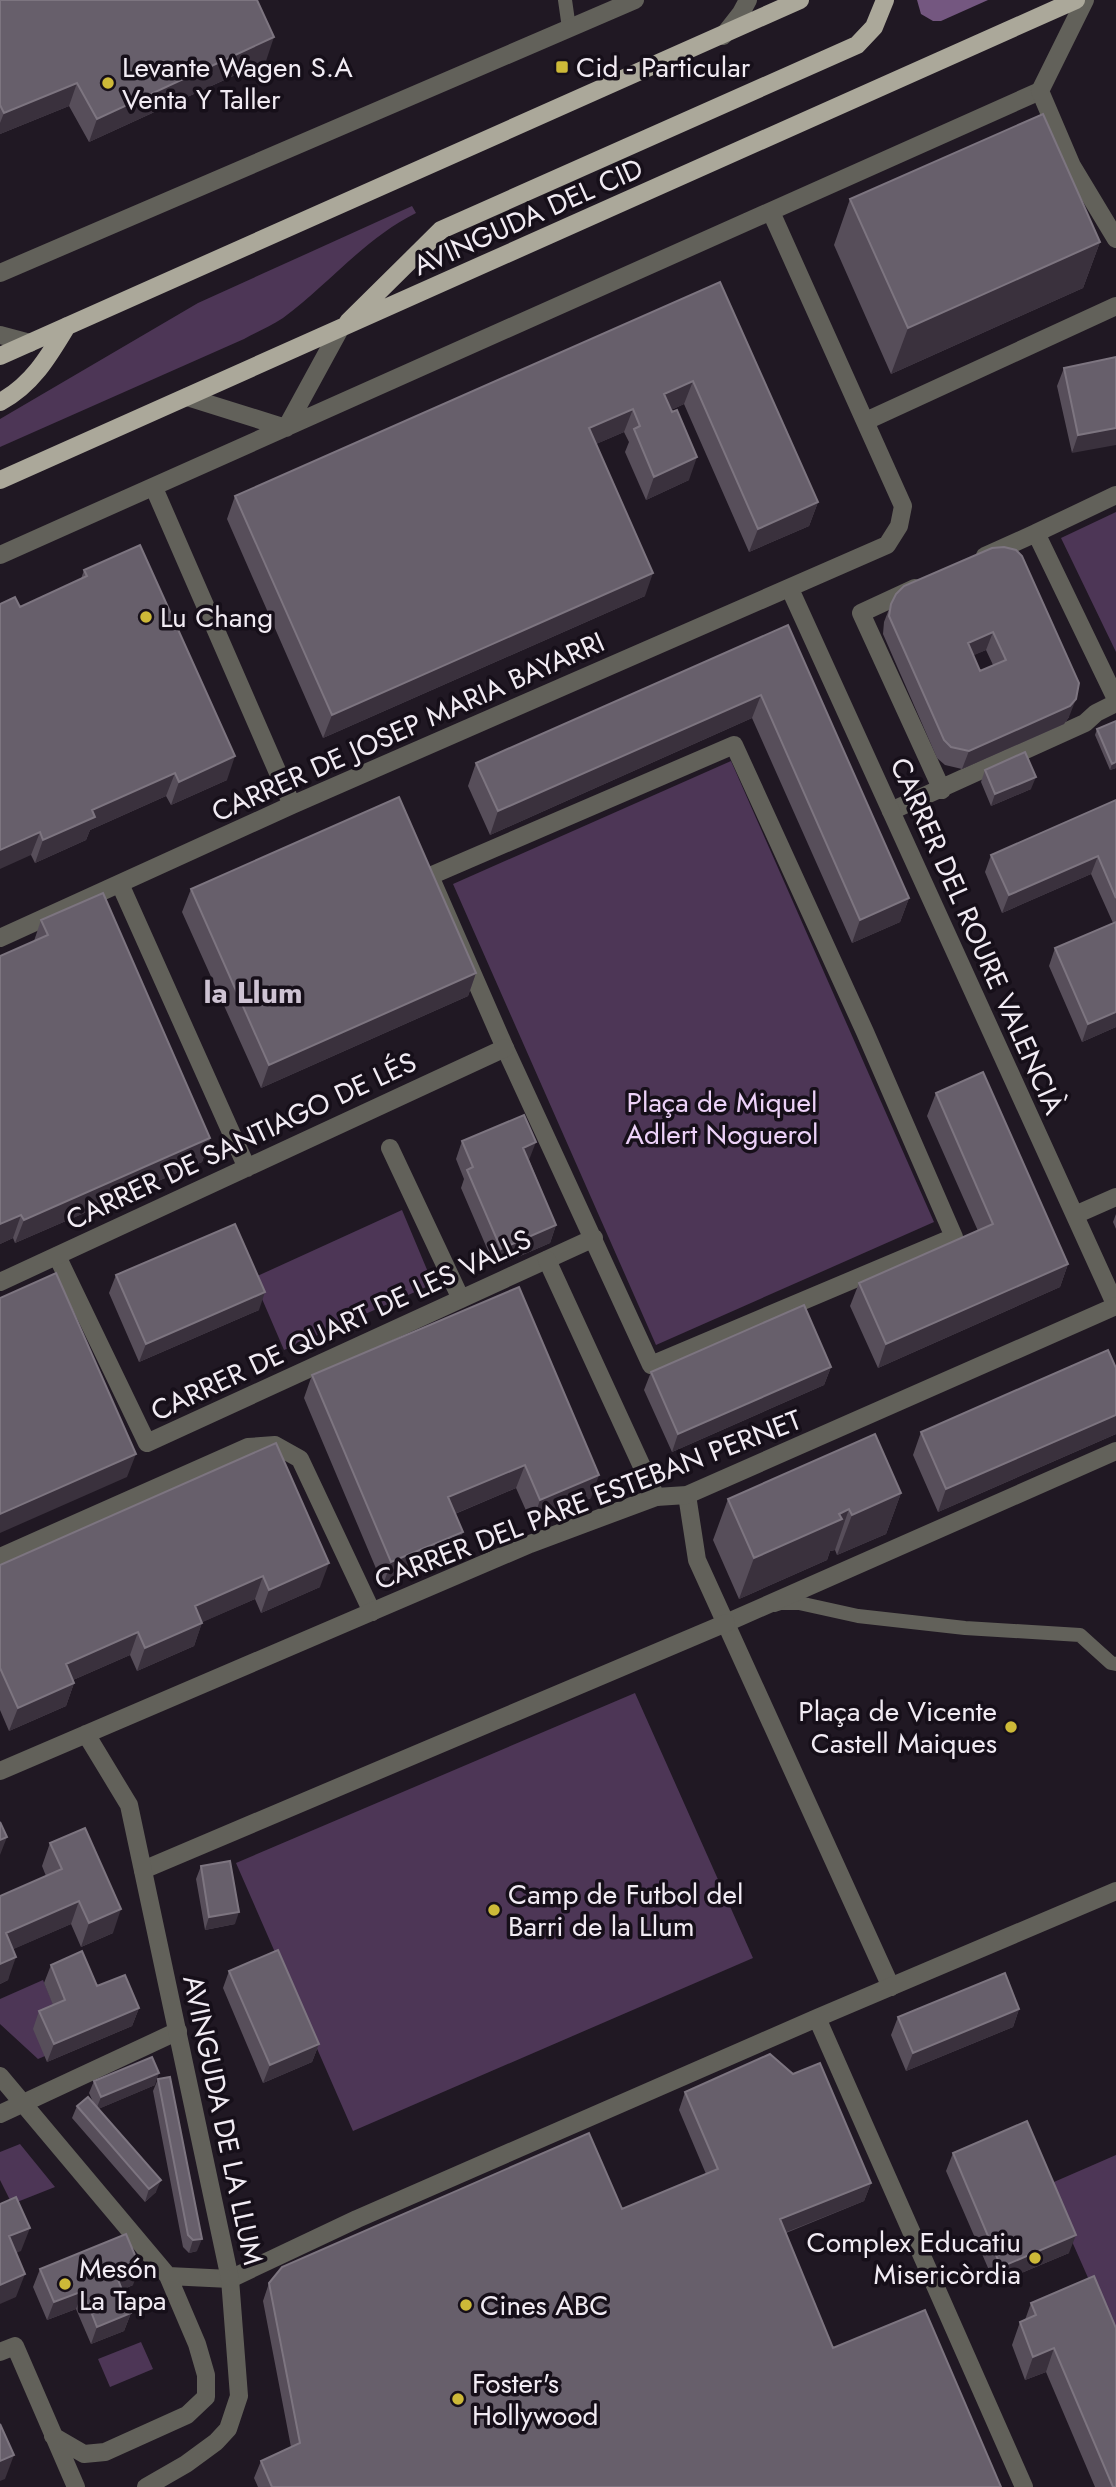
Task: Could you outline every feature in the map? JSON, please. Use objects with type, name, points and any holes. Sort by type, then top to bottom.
[{"type":"main road","points":[[0,356],[800,0]]},
{"type":"main road","points":[[340,329],[440,230],[857,45],[868,36],[885,0]]},
{"type":"main road","name":"AVINGUDA DEL CID","points":[[0,480],[1076,0]]},
{"type":"main road","points":[[0,401],[14,394],[43,366],[67,326]]},
{"type":"street","points":[[1,269],[635,0]]},
{"type":"street","points":[[723,36],[748,0]]},
{"type":"street","points":[[0,555],[1040,90],[1085,0]]},
{"type":"street","points":[[1040,90],[1072,166],[1116,239]]},
{"type":"street","name":"CARRER DE JOSEP MARIA BAYARRI","points":[[0,938],[292,805],[887,545],[899,526],[903,506],[771,212]]},
{"type":"street","points":[[866,421],[1116,306]]},
{"type":"street","points":[[286,428],[340,329]]},
{"type":"street","points":[[0,335],[30,343]]},
{"type":"street","points":[[187,397],[286,428]]},
{"type":"street","points":[[154,488],[292,805]]},
{"type":"street","points":[[973,562],[1116,495]]},
{"type":"street","points":[[891,811],[1085,723],[1116,701],[1036,533]]},
{"type":"street","name":"CARRER DEL ROURE VALENCIÀ","points":[[936,579],[861,613],[942,790]]},
{"type":"street","name":"CARRER DEL ROURE VALENCIÀ","points":[[790,589],[1116,1306]]},
{"type":"street","points":[[734,745],[865,1032],[954,1237],[651,1365],[594,1238],[505,1048],[430,876],[734,745]]},
{"type":"street","points":[[120,884],[247,1168]]},
{"type":"street","name":"CARRER DE SANTIAGO DE LÉS","points":[[0,1282],[505,1048]]},
{"type":"street","points":[[390,1148],[461,1299]]},
{"type":"street","points":[[1075,1215],[1116,1197]]},
{"type":"street","name":"CARRER DE QUART DE LES VALLS","points":[[57,1256],[147,1443],[594,1238]]},
{"type":"street","points":[[547,1260],[656,1497]]},
{"type":"street","name":"CARRER DEL PARE ESTEBAN PERNET","points":[[0,1771],[530,1544],[656,1497],[687,1495],[1116,1306]]},
{"type":"street","points":[[0,1557],[248,1447],[275,1445],[300,1459],[372,1612]]},
{"type":"street","points":[[143,1870],[726,1623],[1116,1451]]},
{"type":"street","points":[[687,1495],[697,1560],[891,1987]]},
{"type":"street","name":"AVINGUDA DE LA LLUM","points":[[86,1734],[129,1805],[230,2278],[239,2396],[235,2412],[228,2429],[216,2442],[186,2464],[146,2487]]},
{"type":"street","points":[[168,2276],[230,2278],[370,2213],[1116,1891]]},
{"type":"street","points":[[817,2018],[1024,2487]]},
{"type":"street","points":[[0,2113],[178,2031]]},
{"type":"street","points":[[0,2076],[168,2276],[197,2344],[206,2375],[206,2397],[187,2415],[105,2452],[84,2455],[53,2436]]},
{"type":"street","points":[[8,2349],[76,2487]]},
{"type":"lane","points":[[565,0],[569,27]]},
{"type":"lane","points":[[726,1623],[780,1603],[799,1603],[859,1616],[938,1625],[1080,1635],[1111,1663],[1116,1664]]},
{"type":"green space","points":[[412,206],[416,213],[363,249],[278,321],[244,339],[0,447],[0,419],[198,303]]},
{"type":"green space","points":[[1116,512],[1116,652],[1061,538]]},
{"type":"green space","name":"Plaça de Miquel Adlert Noguerol","points":[[731,761],[934,1222],[656,1345],[453,884]]},
{"type":"green space","points":[[402,1210],[433,1284],[284,1350],[253,1278]]},
{"type":"green space","name":"Camp de Futbol del Barri de la Llum","points":[[635,1693],[753,1958],[353,2131],[236,1863]]},
{"type":"green space","points":[[43,1980],[59,2018],[45,2056],[38,2059],[0,2024],[0,1999]]},
{"type":"green space","points":[[20,2144],[55,2187],[12,2204],[0,2180],[0,2152]]},
{"type":"green space","points":[[1116,2155],[1116,2341],[1047,2185]]},
{"type":"green space","points":[[141,2342],[153,2369],[110,2387],[98,2359]]},
{"type":"shaded area","points":[[917,0],[988,0],[941,21],[933,21],[921,14]]},
{"type":"building","name":"Levante Wagen S.A Venta Y Taller","points":[[0,0],[257,0],[274,37],[97,119],[77,83],[4,113],[0,105]]},
{"type":"building","points":[[1043,114],[1100,242],[908,328],[850,199]]},
{"type":"building","points":[[720,282],[818,502],[758,529],[693,381],[664,394],[672,412],[677,410],[697,457],[654,477],[634,429],[640,426],[633,409],[589,428],[653,573],[332,715],[235,496]]},
{"type":"building","points":[[1116,357],[1116,428],[1078,435],[1064,368]]},
{"type":"building","points":[[140,545],[235,756],[179,782],[175,773],[92,810],[95,817],[43,840],[40,832],[0,850],[0,604],[15,597],[20,607],[87,576],[84,570]]},
{"type":"building","points":[[992,548],[1016,550],[1022,556],[1079,683],[1076,699],[1070,706],[969,751],[951,747],[944,740],[889,616],[896,594],[904,586]],"holes":[[[993,632],[1006,660],[980,671],[968,643]]]},
{"type":"building","points":[[788,625],[909,898],[860,920],[761,695],[498,811],[476,763]]},
{"type":"building","points":[[1116,721],[1116,762],[1112,764],[1097,729]]},
{"type":"building","points":[[1025,752],[1036,777],[995,794],[985,770]]},
{"type":"building","points":[[399,797],[476,973],[269,1065],[191,889]]},
{"type":"building","points":[[1116,800],[1116,898],[1098,856],[1009,895],[991,855]]},
{"type":"building","points":[[103,893],[210,1138],[24,1220],[21,1215],[0,1224],[0,956],[48,935],[41,920]]},
{"type":"building","points":[[1116,922],[1116,1012],[1088,1024],[1055,948]]},
{"type":"building","points":[[983,1072],[1068,1264],[886,1344],[859,1283],[993,1224],[936,1093]]},
{"type":"building","points":[[524,1115],[536,1142],[523,1148],[556,1225],[501,1249],[467,1170],[473,1167],[462,1141]]},
{"type":"building","points":[[235,1224],[265,1292],[146,1344],[116,1275]]},
{"type":"building","points":[[56,1273],[136,1454],[0,1514],[0,1298]]},
{"type":"building","points":[[519,1287],[599,1475],[540,1500],[525,1465],[448,1497],[463,1532],[391,1562],[312,1375]]},
{"type":"building","points":[[804,1305],[831,1367],[678,1434],[651,1372]]},
{"type":"building","points":[[1108,1350],[1116,1368],[1116,1415],[946,1489],[921,1432]]},
{"type":"building","points":[[875,1434],[901,1493],[852,1515],[849,1509],[839,1514],[842,1519],[754,1558],[728,1499]]},
{"type":"building","points":[[276,1443],[329,1563],[269,1590],[263,1576],[195,1606],[202,1623],[145,1648],[138,1632],[66,1664],[74,1683],[18,1708],[0,1668],[0,1565]]},
{"type":"building","points":[[0,1822],[7,1837],[0,1840]]},
{"type":"building","points":[[85,1828],[121,1909],[89,1923],[79,1901],[6,1933],[16,1957],[0,1964],[0,1896],[62,1869],[50,1843]]},
{"type":"building","points":[[230,1861],[239,1912],[209,1917],[201,1866]]},
{"type":"building","points":[[278,1950],[319,2044],[270,2065],[229,1971]]},
{"type":"building","points":[[82,1951],[97,1986],[125,1975],[139,2008],[54,2044],[39,2011],[65,2000],[51,1965]]},
{"type":"building","points":[[1005,1973],[1019,2009],[913,2053],[898,2017]]},
{"type":"building","points":[[770,2054],[793,2074],[820,2063],[871,2183],[780,2219],[833,2348],[925,2310],[1001,2487],[272,2487],[261,2461],[300,2443],[269,2283],[282,2267],[589,2133],[622,2209],[718,2169],[685,2092]]},
{"type":"building","points":[[152,2057],[159,2073],[101,2097],[94,2081]]},
{"type":"building","points":[[170,2077],[202,2239],[193,2240],[188,2235],[158,2079]]},
{"type":"building","points":[[88,2097],[161,2180],[149,2189],[77,2106]]},
{"type":"building","points":[[1027,2121],[1076,2235],[1001,2267],[953,2153]]},
{"type":"building","points":[[16,2197],[30,2228],[9,2236],[25,2274],[0,2285],[0,2204]]},
{"type":"building","points":[[126,2234],[140,2267],[117,2277],[131,2313],[97,2327],[83,2291],[54,2302],[40,2269]]},
{"type":"building","points":[[1094,2276],[1116,2328],[1116,2487],[1113,2487],[1054,2348],[1033,2357],[1020,2322],[1036,2315],[1031,2303]]},
{"type":"building","points":[[0,2424],[14,2455],[0,2461]]},
{"type":"place","name":"Cid - Particular","points":[[562,67]]},
{"type":"place","name":"Levante Wagen S.A Venta Y Taller","points":[[108,83]]},
{"type":"place","name":"Lu Chang","points":[[146,617]]},
{"type":"place","name":"Plaça de Vicente Castell Maiques","points":[[1011,1727]]},
{"type":"place","name":"Camp de Futbol del Barri de la Llum","points":[[494,1910]]},
{"type":"place","name":"Complex Educatiu Misericòrdia","points":[[1035,2258]]},
{"type":"place","name":"Mesón La Tapa","points":[[65,2284]]},
{"type":"place","name":"Cines ABC","points":[[466,2305]]},
{"type":"place","name":"Foster's Hollywood","points":[[458,2399]]},
{"type":"district","name":"la Llum","points":[[253,992]]}]
